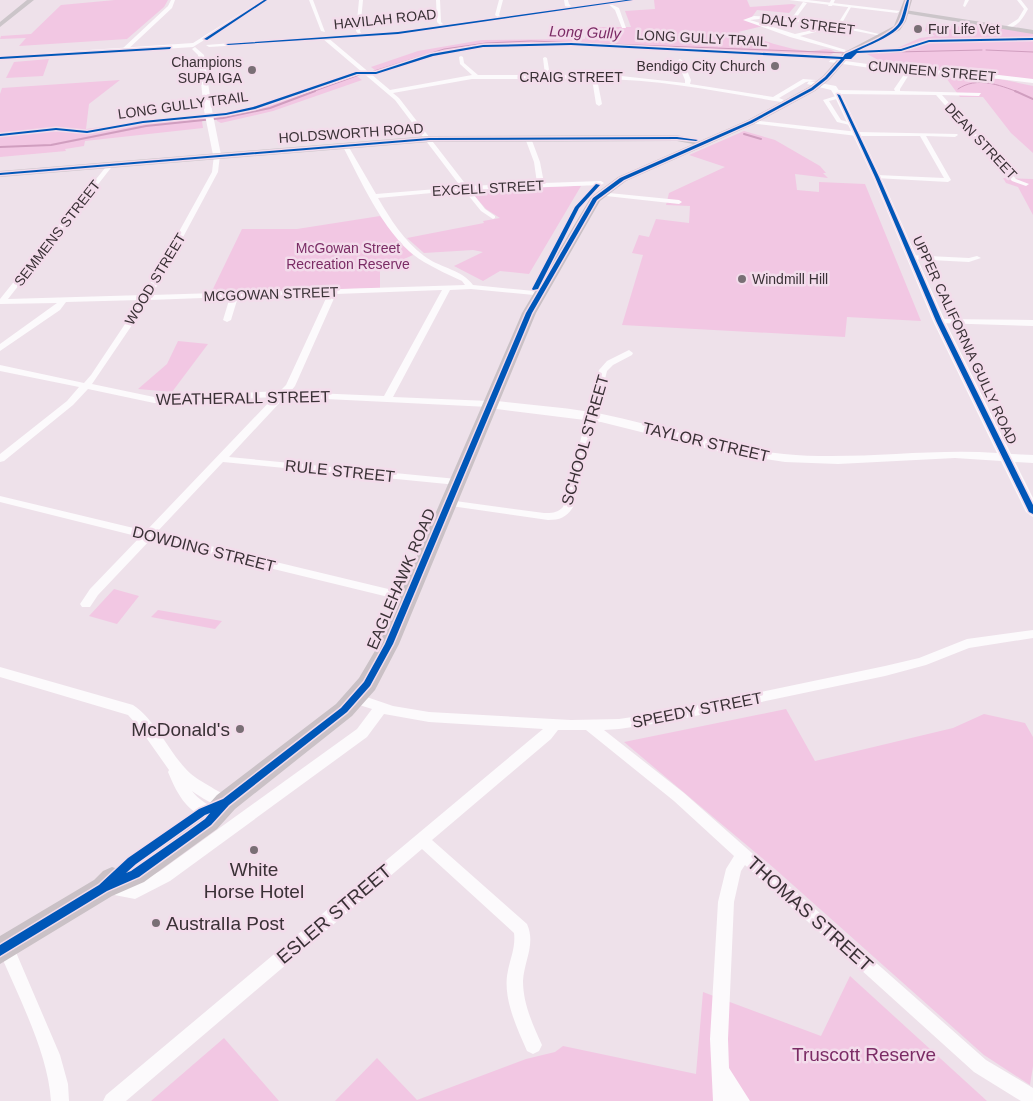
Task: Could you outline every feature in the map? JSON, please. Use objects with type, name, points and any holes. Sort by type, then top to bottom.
[{"type":"main road","name":"EAGLEHAWK ROAD","points":[[3,950],[103,888],[135,874],[214,810],[315,734],[355,698],[382,660],[538,293],[600,188],[748,118],[777,99],[787,100],[811,85],[841,55],[878,36],[893,24],[902,13],[901,0]]},
{"type":"main road","name":"EAGLEHAWK ROAD","points":[[700,141],[751,122],[811,85],[826,78],[841,55],[890,34],[899,26],[908,0]]},
{"type":"main road","points":[[0,25],[29,2]]},
{"type":"main road","points":[[902,13],[937,15],[1033,32]]},
{"type":"main road","points":[[0,30],[7,19]]},
{"type":"main road","name":"HOLDSWORTH ROAD","points":[[0,174],[429,139],[677,138],[700,141]]},
{"type":"street","points":[[123,50],[170,7],[173,0]]},
{"type":"street","points":[[0,57],[156,48],[195,48],[207,44],[266,0]]},
{"type":"street","points":[[311,0],[323,31]]},
{"type":"street","points":[[360,35],[358,31],[361,0]]},
{"type":"street","points":[[438,0],[439,22],[444,26]]},
{"type":"street","points":[[500,18],[497,15],[501,0]]},
{"type":"street","points":[[566,0],[567,6],[572,8]]},
{"type":"street","name":"HAVILAH ROAD","points":[[195,48],[207,44],[324,38],[444,26],[632,0]]},
{"type":"street","points":[[792,0],[805,3],[831,3],[902,13]]},
{"type":"street","points":[[965,6],[966,0]]},
{"type":"street","points":[[608,2],[617,9],[624,27]]},
{"type":"street","points":[[1021,2],[1029,4]]},
{"type":"street","points":[[1009,27],[1025,16],[1026,8],[1021,2]]},
{"type":"street","points":[[792,20],[805,3]]},
{"type":"street","points":[[791,36],[837,26],[850,7]]},
{"type":"street","name":"DALY STREET","points":[[749,18],[792,20],[837,26],[878,36]]},
{"type":"street","name":"CUNNEEN STREET","points":[[749,18],[745,21],[841,55],[909,71],[974,74],[1033,81]]},
{"type":"street","points":[[324,38],[390,92],[429,139],[483,210],[493,217]]},
{"type":"street","name":"WOOD STREET","points":[[0,459],[70,403],[86,386],[146,298],[212,180],[217,156],[195,48]]},
{"type":"street","points":[[461,57],[462,63],[477,77]]},
{"type":"street","points":[[545,58],[548,77]]},
{"type":"street","points":[[680,61],[688,80],[687,85]]},
{"type":"street","points":[[898,94],[897,89],[909,71]]},
{"type":"street","name":"CRAIG STREET","points":[[390,92],[477,77],[594,77],[629,78],[777,99]]},
{"type":"street","points":[[594,77],[599,104]]},
{"type":"street","name":"UPPER CALIFORNIA GULLY ROAD","points":[[826,78],[857,134],[939,321],[1033,512]]},
{"type":"street","points":[[811,85],[837,95]]},
{"type":"street","points":[[852,125],[838,120],[826,100],[837,95],[848,94],[979,94]]},
{"type":"street","name":"DEAN STREET","points":[[938,94],[1014,180],[1026,184]]},
{"type":"street","points":[[751,122],[857,134],[955,135]]},
{"type":"street","points":[[877,177],[948,180],[922,135]]},
{"type":"street","points":[[528,138],[537,162],[541,185]]},
{"type":"street","points":[[345,145],[387,220],[412,251],[432,264],[466,279],[471,287]]},
{"type":"street","name":"SEMMENS STREET","points":[[1,302],[111,164]]},
{"type":"street","name":"EXCELL STREET","points":[[375,196],[467,188],[541,185],[600,188],[679,202]]},
{"type":"street","points":[[911,257],[969,260],[977,258]]},
{"type":"street","name":"MCGOWAN STREET","points":[[1,302],[471,287],[538,293]]},
{"type":"street","points":[[388,398],[447,288]]},
{"type":"street","points":[[86,604],[148,535],[222,459],[294,380],[333,292]]},
{"type":"street","points":[[227,320],[234,295]]},
{"type":"street","points":[[0,348],[57,308],[64,300]]},
{"type":"street","points":[[939,321],[1032,325]]},
{"type":"street","name":"SCHOOL STREET","points":[[448,504],[544,516],[556,516],[564,513],[568,507],[604,368],[630,353]]},
{"type":"street","name":"WEATHERALL STREET","points":[[0,368],[159,400],[282,394],[490,404]]},
{"type":"street","name":"TAYLOR STREET","points":[[490,404],[591,416],[725,450],[764,456],[838,460],[954,454],[1033,454]]},
{"type":"street","name":"TAYLOR STREET","points":[[1004,454],[1033,459]]},
{"type":"street","name":"RULE STREET","points":[[222,459],[457,482]]},
{"type":"street","name":"DOWDING STREET","points":[[0,499],[409,598]]},
{"type":"street","name":"SPEEDY STREET","points":[[355,698],[381,708],[429,717],[589,725],[647,720],[908,666],[967,644],[1033,634]]},
{"type":"street","points":[[0,672],[128,709],[138,716],[173,766],[186,796],[214,810]]},
{"type":"street","points":[[103,888],[135,892],[165,876],[362,733],[381,708]]},
{"type":"street","name":"ESLER STREET","points":[[112,1101],[546,735],[555,724]]},
{"type":"street","name":"THOMAS STREET","points":[[589,725],[665,785],[980,1066],[1033,1098]]},
{"type":"street","points":[[173,766],[199,790],[214,810]]},
{"type":"street","points":[[422,840],[521,929],[523,941],[515,979],[515,990],[520,1012],[533,1045]]},
{"type":"street","points":[[722,1101],[719,1039],[726,902],[734,869],[744,854]]},
{"type":"street","points":[[3,950],[52,1054],[58,1076],[60,1101]]},
{"type":"street","points":[[722,1072],[741,1101]]},
{"type":"green space","points":[[115,0],[168,0],[164,7],[127,39],[19,46],[26,38],[0,39],[1,36],[31,34],[61,5]]},
{"type":"green space","points":[[654,0],[747,0],[750,7],[796,5],[789,13],[757,10],[749,21],[763,26],[738,32],[790,48],[808,51],[828,49],[835,52],[827,57],[576,44],[487,46],[434,55],[379,73],[371,67],[418,51],[482,40],[585,39],[587,27],[631,27],[625,11],[655,9]]},
{"type":"green space","points":[[968,21],[1033,32],[1033,80],[988,74],[890,66],[863,52],[866,50],[893,50],[920,38],[935,36],[925,31],[927,23],[964,27]]},
{"type":"green space","points":[[49,59],[43,76],[6,78],[14,62]]},
{"type":"green space","points":[[353,73],[362,80],[273,111],[221,123],[217,121],[216,117],[222,114],[251,109]]},
{"type":"green space","points":[[944,75],[1000,79],[1033,86],[1033,153],[1011,133],[983,97],[960,97]]},
{"type":"green space","points":[[120,80],[89,104],[86,129],[201,114],[203,128],[85,141],[84,146],[65,149],[66,151],[0,157],[0,94],[2,88]]},
{"type":"green space","points":[[744,131],[775,140],[820,166],[826,173],[823,173],[828,178],[795,174],[797,190],[819,192],[819,182],[865,184],[921,321],[847,317],[845,337],[622,325],[643,255],[632,253],[639,235],[649,237],[656,219],[689,223],[690,206],[666,205],[669,193],[725,167],[689,155]]},
{"type":"green space","points":[[1003,178],[1033,179],[1033,215],[1018,187],[1006,183]]},
{"type":"green space","points":[[581,186],[529,274],[500,271],[483,281],[454,266],[483,252],[473,250],[424,253],[407,238],[484,223],[483,221],[500,218],[486,209],[472,193],[475,190]]},
{"type":"green space","name":"McGowan Street Recreation Reserve","points":[[380,216],[413,255],[380,270],[380,288],[211,293],[242,229],[297,229]]},
{"type":"green space","points":[[178,341],[208,344],[172,392],[138,389],[167,364]]},
{"type":"green space","points":[[114,589],[139,596],[117,624],[89,616]]},
{"type":"green space","points":[[158,610],[222,621],[215,629],[151,617]]},
{"type":"green space","points":[[786,709],[815,761],[953,728],[984,714],[1025,723],[1033,737],[1033,1066],[1030,1085],[984,1055],[775,869],[624,742]]},
{"type":"green space","name":"Truscott Reserve","points":[[850,976],[987,1101],[335,1101],[377,1058],[417,1100],[526,1059],[555,1052],[563,1046],[696,1074],[703,992],[821,1036]]},
{"type":"green space","points":[[224,1038],[279,1101],[151,1101]]},
{"type":"waterway","name":"Long Gully","points":[[371,72],[444,49],[486,43],[531,41],[847,53]]},
{"type":"waterway","name":"Long Gully","points":[[853,53],[982,50]]},
{"type":"waterway","name":"Long Gully","points":[[986,50],[1033,52]]},
{"type":"waterway","name":"Long Gully","points":[[312,92],[362,74]]},
{"type":"waterway","points":[[958,89],[965,85],[980,82],[1015,91]]},
{"type":"waterway","name":"Long Gully","points":[[0,147],[51,145],[146,126],[223,118],[270,108],[315,91]]},
{"type":"waterway","points":[[1015,91],[1033,99]]},
{"type":"waterway","points":[[744,134],[761,139]]},
{"type":"cycle path","points":[[206,39],[266,0]]},
{"type":"cycle path","points":[[228,44],[398,33],[632,0]]},
{"type":"cycle path","points":[[103,888],[135,874],[208,822],[226,802],[344,710],[367,684],[389,644],[529,313],[595,199],[622,179],[751,122],[812,89],[826,78],[846,55],[897,28],[902,21],[908,0]]},
{"type":"cycle path","name":"LONG GULLY TRAIL","points":[[0,135],[56,129],[87,132],[143,122],[226,114],[254,108],[357,73],[376,73],[432,55],[483,46],[571,44],[850,58],[856,52],[901,50],[929,41],[1033,39]]},
{"type":"cycle path","points":[[0,58],[170,48]]},
{"type":"cycle path","points":[[838,95],[877,177],[939,321],[1033,512]]},
{"type":"cycle path","points":[[0,174],[429,139],[677,138],[696,140]]},
{"type":"cycle path","points":[[535,289],[577,207],[598,185]]},
{"type":"cycle path","points":[[0,951],[103,888],[132,861],[202,812],[226,802]]},
{"type":"place","name":"Fur Life Vet","points":[[918,29]]},
{"type":"place","name":"Bendigo City Church","points":[[775,66]]},
{"type":"place","name":"Champions SUPA IGA","points":[[252,70]]},
{"type":"place","name":"Windmill Hill","points":[[742,279]]},
{"type":"place","name":"McDonald's","points":[[240,729]]},
{"type":"place","name":"White Horse Hotel","points":[[254,850]]},
{"type":"place","name":"AustralIa Post","points":[[156,923]]}]
